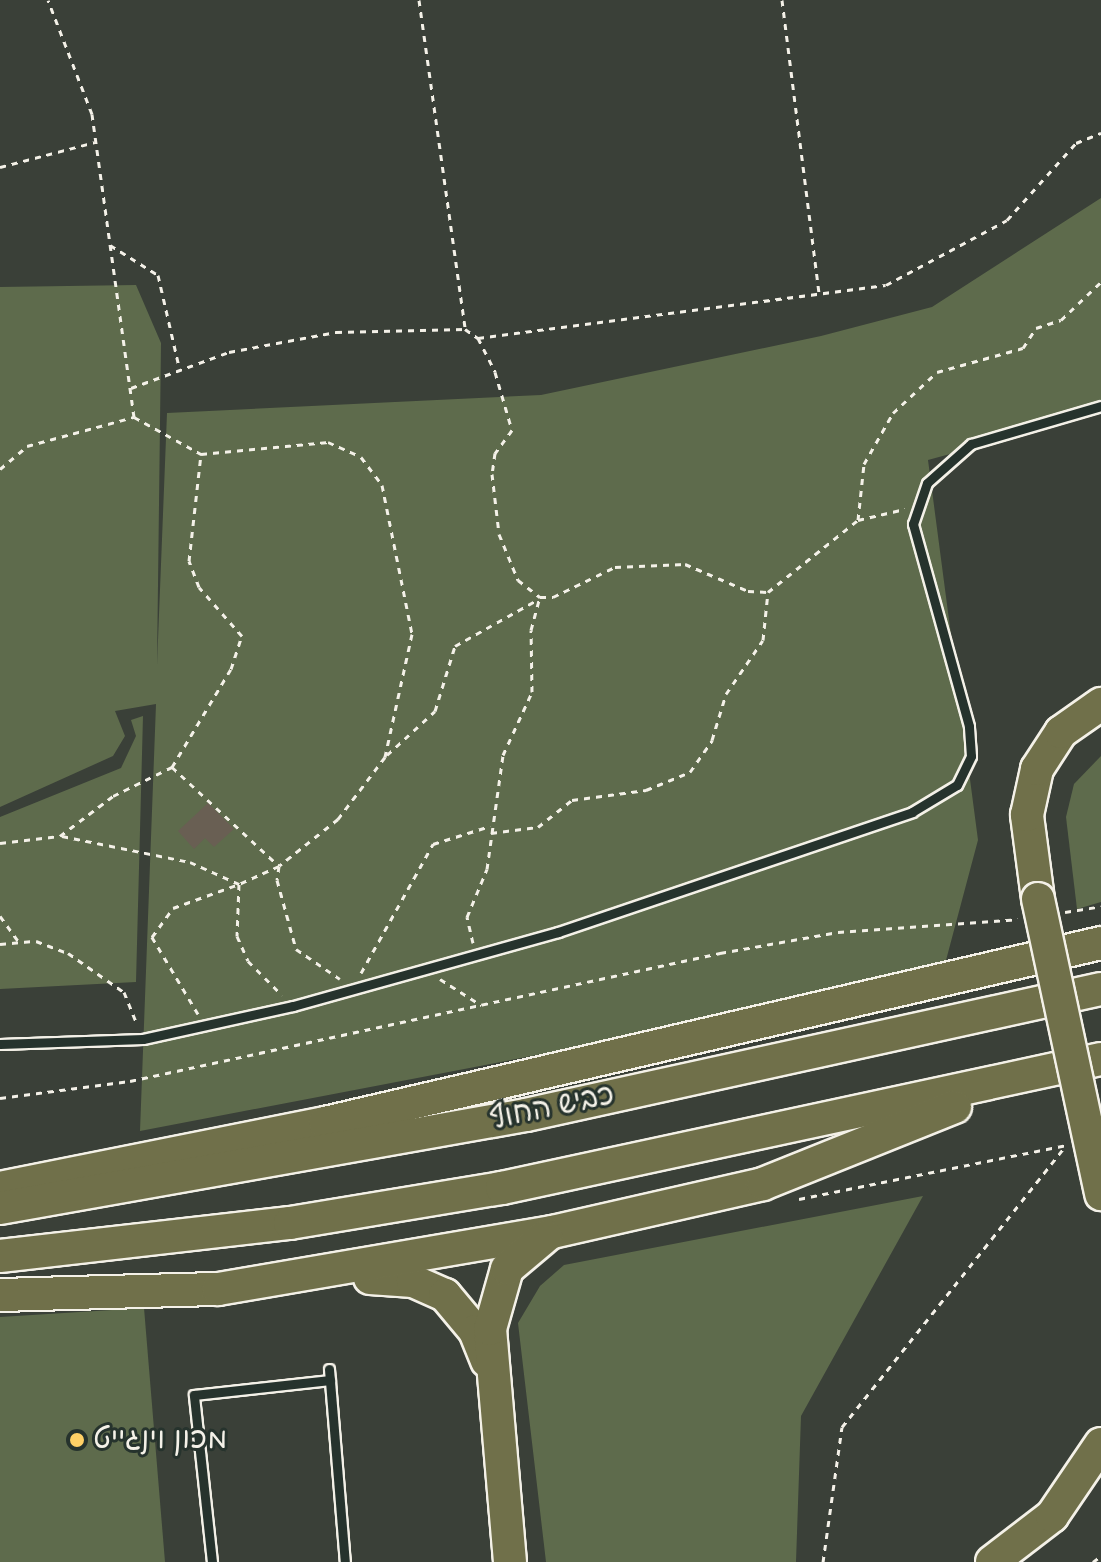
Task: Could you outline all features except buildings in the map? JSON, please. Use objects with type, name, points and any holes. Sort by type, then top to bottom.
[{"type":"highway","points":[[1101,704],[1061,732],[1037,769],[1027,815],[1039,911],[1101,1194]]},
{"type":"highway","points":[[0,1188],[325,1123],[1101,943]]},
{"type":"highway","name":"כביש החוף","points":[[0,1208],[526,1115],[1101,989]]},
{"type":"highway","points":[[0,1256],[290,1223],[487,1191],[1101,1059]]},
{"type":"highway","points":[[0,1295],[158,1295],[315,1277],[552,1232],[800,1172],[1028,1076]]},
{"type":"highway","points":[[506,1553],[491,1373],[497,1288],[518,1255],[552,1232]]},
{"type":"highway","points":[[315,1277],[413,1281],[445,1295],[475,1331],[491,1373]]},
{"type":"highway","points":[[992,1562],[1052,1516],[1101,1444]]},
{"type":"lane","points":[[0,1044],[143,1039],[293,1006],[475,954],[856,836],[957,785],[971,756],[969,726],[918,557],[913,524],[919,503],[945,462],[971,444],[1101,406]]},
{"type":"lane","points":[[212,1562],[194,1395],[330,1375],[345,1562]]},
{"type":"path","points":[[48,0],[95,142],[134,417]]},
{"type":"path","points":[[419,0],[465,329]]},
{"type":"path","points":[[782,0],[819,292]]},
{"type":"path","points":[[478,338],[886,285],[934,263],[1007,220],[1076,143],[1101,133]]},
{"type":"path","points":[[0,167],[95,142]]},
{"type":"path","points":[[108,245],[158,275],[179,367]]},
{"type":"path","points":[[858,520],[864,464],[893,413],[937,372],[1023,348],[1036,328],[1061,320],[1100,284]]},
{"type":"path","points":[[131,388],[179,367],[336,332],[465,329],[478,338],[512,430],[495,453],[492,474],[499,534],[518,580],[540,597]]},
{"type":"path","points":[[0,469],[27,446],[134,417],[201,454],[328,442],[361,457],[382,485],[412,634],[385,757]]},
{"type":"path","points":[[60,836],[113,796],[172,767],[231,669],[242,636],[199,587],[189,561],[201,454]]},
{"type":"path","points":[[205,1026],[152,937],[173,908],[279,866],[338,819],[385,757],[435,711],[455,646],[540,597],[615,567],[685,564],[748,591],[768,592],[858,520],[919,503]]},
{"type":"path","points":[[491,833],[538,827],[572,800],[646,790],[690,772],[712,740],[726,694],[763,640],[768,592]]},
{"type":"path","points":[[475,954],[467,917],[487,869],[490,826],[503,755],[532,692],[531,630],[540,597]]},
{"type":"path","points":[[172,767],[279,866],[280,911],[296,949],[352,988],[433,844],[490,826]]},
{"type":"path","points":[[0,843],[60,836],[190,862],[239,884]]},
{"type":"path","points":[[239,884],[237,936],[248,961],[293,1006]]},
{"type":"path","points":[[0,1098],[130,1081],[838,932],[1101,906]]},
{"type":"path","points":[[0,916],[18,943]]},
{"type":"path","points":[[0,944],[18,943],[68,953],[124,992],[143,1039]]},
{"type":"path","points":[[423,968],[481,1005]]},
{"type":"path","points":[[797,1199],[1078,1142]]},
{"type":"path","points":[[823,1562],[842,1427],[1066,1145]]},
{"type":"path","points":[[1093,1562],[1101,1556]]},
{"type":"green space","points":[[1101,198],[1101,413],[928,460],[978,840],[945,964],[788,1007],[140,1131],[156,704],[115,711],[125,736],[113,756],[0,807],[0,287],[136,285],[161,343],[157,665],[167,413],[541,395],[821,336],[932,307]]},
{"type":"green space","points":[[143,716],[136,982],[0,989],[0,817],[121,768],[136,736],[131,720]]},
{"type":"green space","points":[[1101,756],[1101,902],[1077,909],[1066,817],[1074,784]]},
{"type":"green space","points":[[923,1196],[801,1416],[796,1562],[546,1562],[518,1323],[540,1286],[564,1265]]},
{"type":"green space","name":"מכון וינגייט","points":[[144,1308],[165,1562],[0,1562],[0,1317]]},
{"type":"place","name":"מכון וינגייט","points":[[77,1440]]}]
